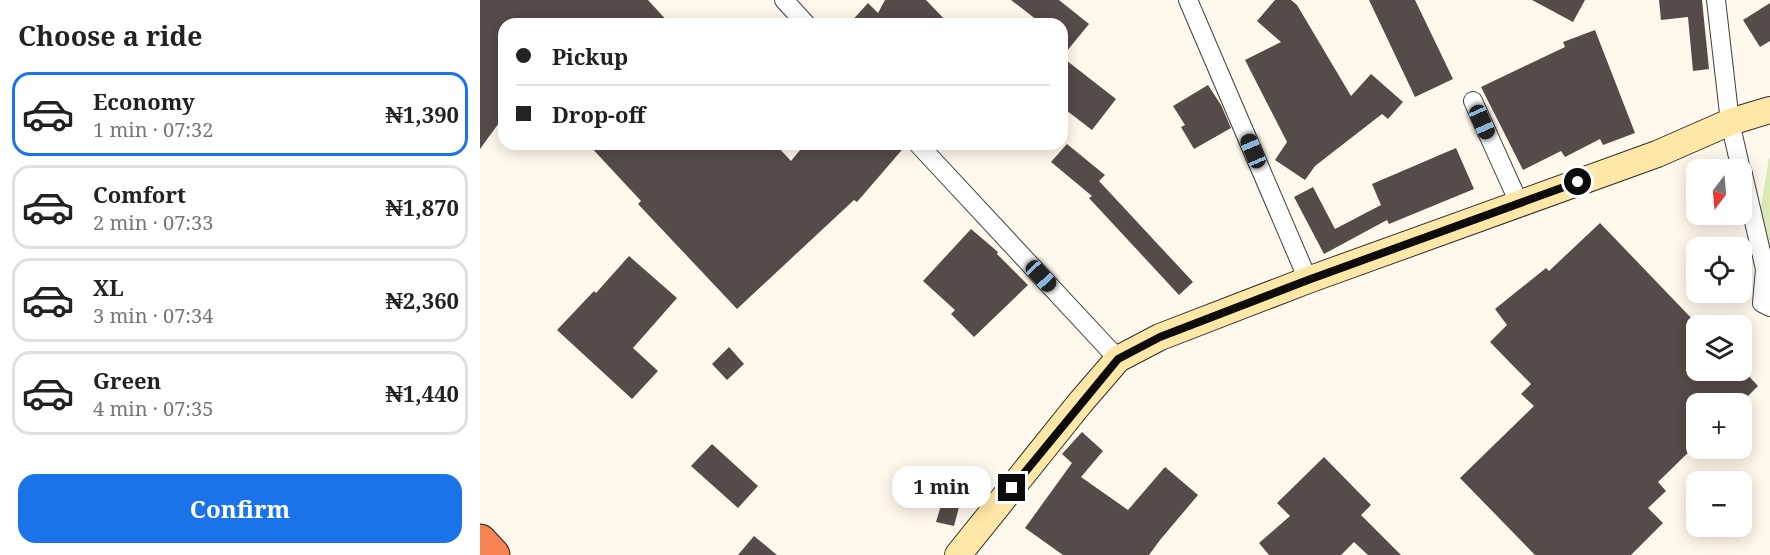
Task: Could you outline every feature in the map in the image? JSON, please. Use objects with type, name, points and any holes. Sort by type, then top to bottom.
[{"type":"highway","points":[[480,541],[494,555]]},
{"type":"street","points":[[784,0],[800,18]]},
{"type":"street","points":[[1188,0],[1308,280]]},
{"type":"street","points":[[1716,0],[1730,122],[1738,159]]},
{"type":"street","points":[[1473,101],[1519,203]]},
{"type":"street","points":[[958,555],[1118,359],[1160,337],[1308,280],[1657,154],[1730,122],[1770,110]]},
{"type":"street","points":[[924,150],[1118,359]]},
{"type":"street","points":[[1752,215],[1765,269],[1762,303],[1770,307]]},
{"type":"green space","points":[[1770,158],[1770,299],[1759,218]]},
{"type":"building","points":[[480,0],[648,0],[664,18],[498,18],[498,124],[480,149]]},
{"type":"building","points":[[885,0],[926,0],[943,18],[854,18],[868,3],[878,13]]},
{"type":"building","points":[[1011,0],[1059,0],[1089,24],[1068,50],[1068,18],[1034,18]]},
{"type":"building","points":[[1275,0],[1291,0],[1297,5],[1351,96],[1371,74],[1403,102],[1388,119],[1382,114],[1315,166],[1305,180],[1275,160],[1287,142],[1245,60],[1281,42],[1257,21]]},
{"type":"building","points":[[1369,0],[1415,0],[1453,79],[1415,97]]},
{"type":"building","points":[[1532,0],[1585,0],[1573,22]]},
{"type":"building","points":[[1659,0],[1702,0],[1709,69],[1693,71],[1688,17],[1661,20]]},
{"type":"building","points":[[1770,3],[1770,41],[1760,47],[1743,20]]},
{"type":"building","points":[[1595,30],[1635,133],[1603,145],[1600,139],[1565,157],[1561,151],[1523,170],[1481,87],[1565,47],[1563,42]]},
{"type":"building","points":[[1068,62],[1116,99],[1092,130],[1068,112]]},
{"type":"building","points":[[1208,85],[1221,105],[1231,128],[1194,149],[1181,127],[1185,125],[1173,106]]},
{"type":"building","points":[[1068,145],[1105,175],[1099,181],[1193,282],[1179,295],[1089,198],[1092,196],[1051,162],[1062,150],[1068,150]]},
{"type":"building","points":[[1456,148],[1474,189],[1389,224],[1387,220],[1324,254],[1294,197],[1313,187],[1335,229],[1381,205],[1372,184]]},
{"type":"building","points":[[594,150],[781,150],[791,161],[800,150],[902,150],[857,202],[854,200],[737,309],[638,204],[641,201]]},
{"type":"building","points":[[1600,223],[1688,315],[1686,315],[1686,381],[1752,380],[1758,386],[1751,393],[1686,393],[1686,455],[1658,482],[1666,491],[1648,508],[1663,523],[1631,555],[1535,555],[1460,478],[1534,406],[1521,394],[1531,384],[1490,342],[1507,325],[1495,309],[1546,268],[1549,271]]},
{"type":"building","points":[[971,229],[998,252],[997,254],[1028,285],[974,337],[951,314],[955,310],[923,281]]},
{"type":"building","points":[[629,256],[677,298],[633,348],[658,371],[632,399],[557,330],[594,291],[596,293]]},
{"type":"building","points":[[729,347],[744,364],[727,380],[712,364]]},
{"type":"building","points":[[1082,432],[1103,451],[1081,477],[1128,510],[1165,467],[1198,495],[1149,555],[1063,555],[1025,528],[1072,463],[1062,454]]},
{"type":"building","points":[[712,444],[758,486],[738,508],[691,466]]},
{"type":"building","points":[[1324,457],[1371,505],[1361,515],[1401,555],[1368,555],[1354,542],[1341,555],[1269,555],[1259,543],[1290,516],[1277,503]]},
{"type":"building","points":[[942,502],[959,507],[954,526],[936,522]]},
{"type":"building","points":[[754,536],[777,555],[738,555]]},
{"type":"route","points":[[1012,488],[1118,359],[1160,337],[1308,280],[1578,182]]}]
